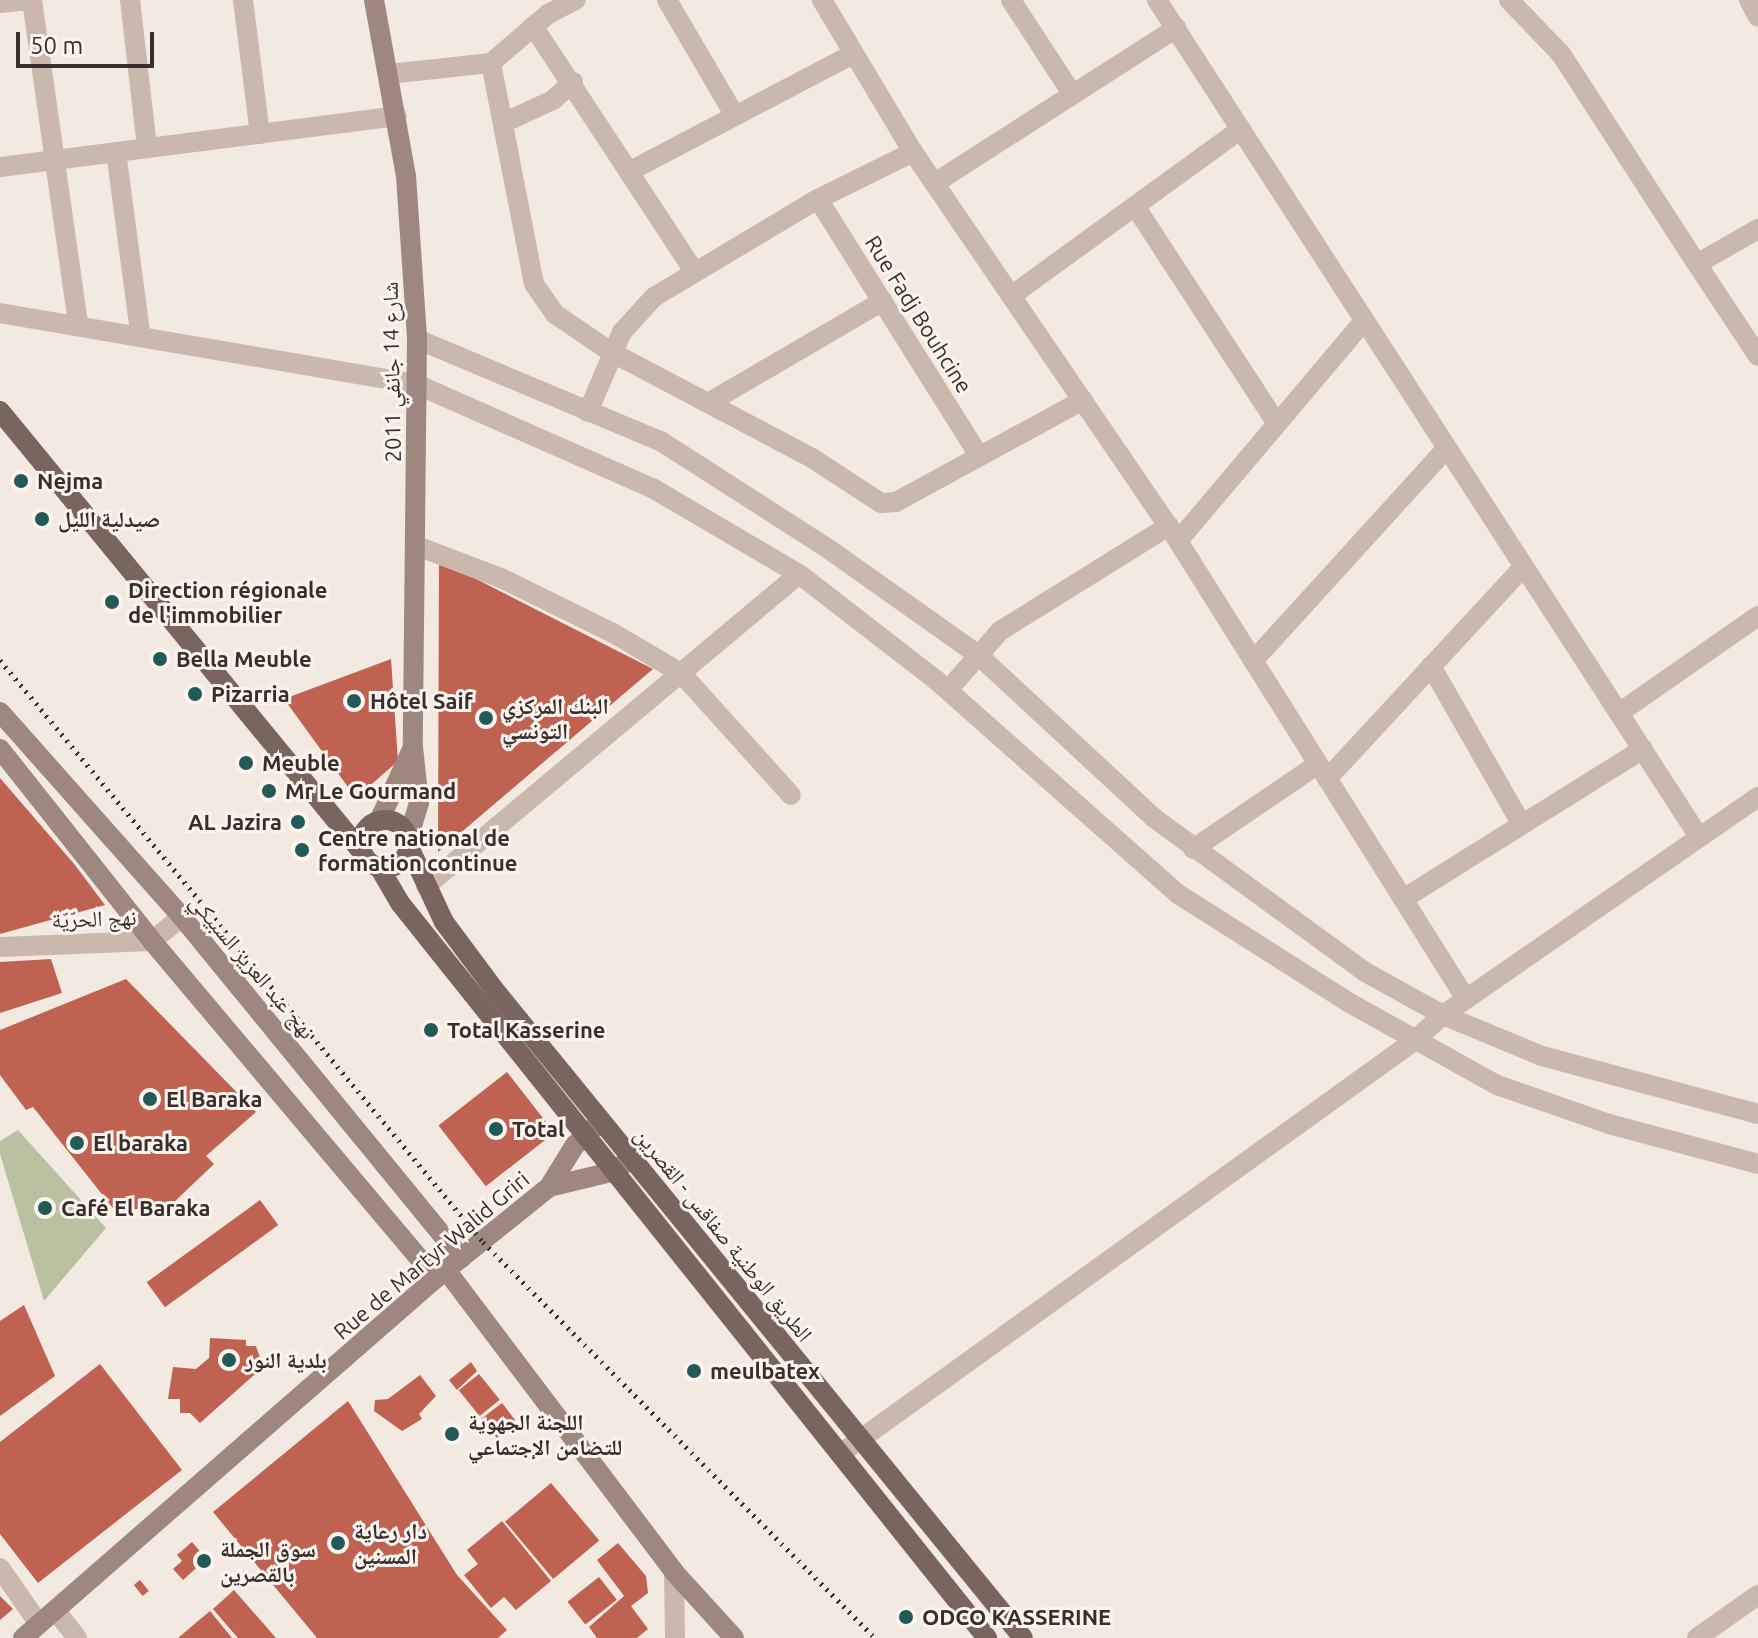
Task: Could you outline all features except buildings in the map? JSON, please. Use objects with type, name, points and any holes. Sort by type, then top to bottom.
[{"type":"main road","points":[[0,411],[362,852],[379,867],[395,866],[408,844],[401,826],[349,818],[318,796]]},
{"type":"main road","points":[[362,852],[362,836],[375,822]]},
{"type":"main road","name":"الطريق الوطنية صفاقس - القصرين","points":[[408,844],[444,922],[593,1128],[615,1171],[987,1638]]},
{"type":"main road","name":"الطريق الوطنية صفاقس - القصرين","points":[[379,867],[400,903],[593,1128],[631,1158],[1023,1638]]},
{"type":"street","points":[[0,3],[32,0],[78,324]]},
{"type":"street","points":[[130,0],[147,148]]},
{"type":"street","points":[[243,0],[260,134]]},
{"type":"street","name":"شارع 14 جانفي 2011","points":[[374,0],[406,176],[417,339],[413,747],[419,803],[408,844]]},
{"type":"street","points":[[389,74],[491,63],[533,26],[576,0]]},
{"type":"street","points":[[667,0],[735,116]]},
{"type":"street","points":[[822,0],[913,152],[1173,534],[1466,999]]},
{"type":"street","points":[[1011,0],[1073,95]]},
{"type":"street","points":[[1157,0],[1699,837]]},
{"type":"street","points":[[1509,0],[1561,54],[1758,356]]},
{"type":"street","points":[[1749,0],[1758,17]]},
{"type":"street","points":[[533,26],[632,170],[693,270]]},
{"type":"street","points":[[935,183],[1176,28]]},
{"type":"street","points":[[632,170],[853,54]]},
{"type":"street","points":[[491,63],[539,295],[555,314],[611,352],[710,402],[881,503],[896,502],[978,454],[1083,400]]},
{"type":"street","points":[[503,123],[553,100],[573,82]]},
{"type":"street","points":[[0,167],[397,116]]},
{"type":"street","points":[[1011,296],[1241,129]]},
{"type":"street","points":[[116,152],[140,333]]},
{"type":"street","points":[[588,412],[611,352],[635,314],[693,270],[818,199],[913,152]]},
{"type":"street","name":"Rue Fadj Bouhcine","points":[[818,199],[978,454]]},
{"type":"street","points":[[1135,206],[1277,424]]},
{"type":"street","points":[[1697,264],[1758,229]]},
{"type":"street","points":[[710,402],[883,301]]},
{"type":"street","points":[[0,313],[140,333],[416,384],[654,489],[799,574],[948,690],[1178,894],[1414,1041],[1497,1085],[1609,1124],[1758,1164]]},
{"type":"street","points":[[948,690],[1000,631],[1173,534],[1277,424],[1365,320]]},
{"type":"street","points":[[417,339],[662,442],[830,550],[977,654],[1193,849],[1365,972],[1443,1015],[1593,1072],[1758,1114]]},
{"type":"street","points":[[1253,661],[1447,448]]},
{"type":"street","points":[[417,546],[585,619],[681,673],[791,795]]},
{"type":"street","points":[[1193,849],[1323,771],[1431,666],[1524,566]]},
{"type":"street","points":[[426,886],[799,574]]},
{"type":"street","points":[[1619,713],[1758,616]]},
{"type":"street","points":[[1431,666],[1522,825]]},
{"type":"street","name":"نهج عبد العزيز السبيكي","points":[[0,712],[182,917],[674,1572],[734,1638]]},
{"type":"street","name":"شارع 14 جانفي 2011","points":[[375,822],[413,747]]},
{"type":"street","points":[[1403,899],[1643,749]]},
{"type":"street","name":"نهج عبد العزيز السبيكي","points":[[3,757],[152,941],[448,1269]]},
{"type":"street","points":[[840,1454],[1414,1041],[1443,1015],[1758,797]]},
{"type":"street","name":"نهج الحرّيّة","points":[[0,947],[152,941],[182,917]]},
{"type":"street","points":[[549,1187],[593,1128]]},
{"type":"street","name":"Rue de Martyr Walid Griri","points":[[23,1638],[448,1269],[549,1187],[615,1171],[631,1158]]},
{"type":"street","points":[[0,1568],[48,1618],[77,1638]]},
{"type":"street","points":[[670,1635],[674,1572]]},
{"type":"street","points":[[1697,1638],[1758,1595]]},
{"type":"green space","points":[[18,1130],[106,1228],[44,1301],[0,1154],[0,1141]]},
{"type":"railway","points":[[0,660],[483,1242],[875,1638]]},
{"type":"place","name":"Nejma","points":[[21,481]]},
{"type":"place","name":"صيدلية الليل","points":[[42,519]]},
{"type":"place","name":"Direction régionale de l'immobilier","points":[[112,602]]},
{"type":"place","name":"Bella Meuble","points":[[160,659]]},
{"type":"place","name":"Pizarria","points":[[195,694]]},
{"type":"place","name":"Hôtel Saif","points":[[354,701]]},
{"type":"place","name":"البنك المركزي التونسي","points":[[486,718]]},
{"type":"place","name":"Meuble","points":[[246,763]]},
{"type":"place","name":"Mr Le Gourmand","points":[[269,791]]},
{"type":"place","name":"AL Jazira","points":[[298,822]]},
{"type":"place","name":"Centre national de formation continue","points":[[302,850]]},
{"type":"place","name":"Total Kasserine","points":[[431,1030]]},
{"type":"place","name":"El Baraka","points":[[150,1099]]},
{"type":"place","name":"Total","points":[[496,1129]]},
{"type":"place","name":"El baraka","points":[[77,1143]]},
{"type":"place","name":"Café El Baraka","points":[[45,1208]]},
{"type":"place","name":"بلدية النور","points":[[229,1360]]},
{"type":"place","name":"meulbatex","points":[[694,1371]]},
{"type":"place","name":"اللجنة الجهوية للتضامن الإجتماعي","points":[[452,1434]]},
{"type":"place","name":"دار رعاية المسنين","points":[[338,1543]]},
{"type":"place","name":"سوق الجملة بالقصرين","points":[[204,1561]]},
{"type":"place","name":"ODCO KASSERINE","points":[[906,1617]]}]
